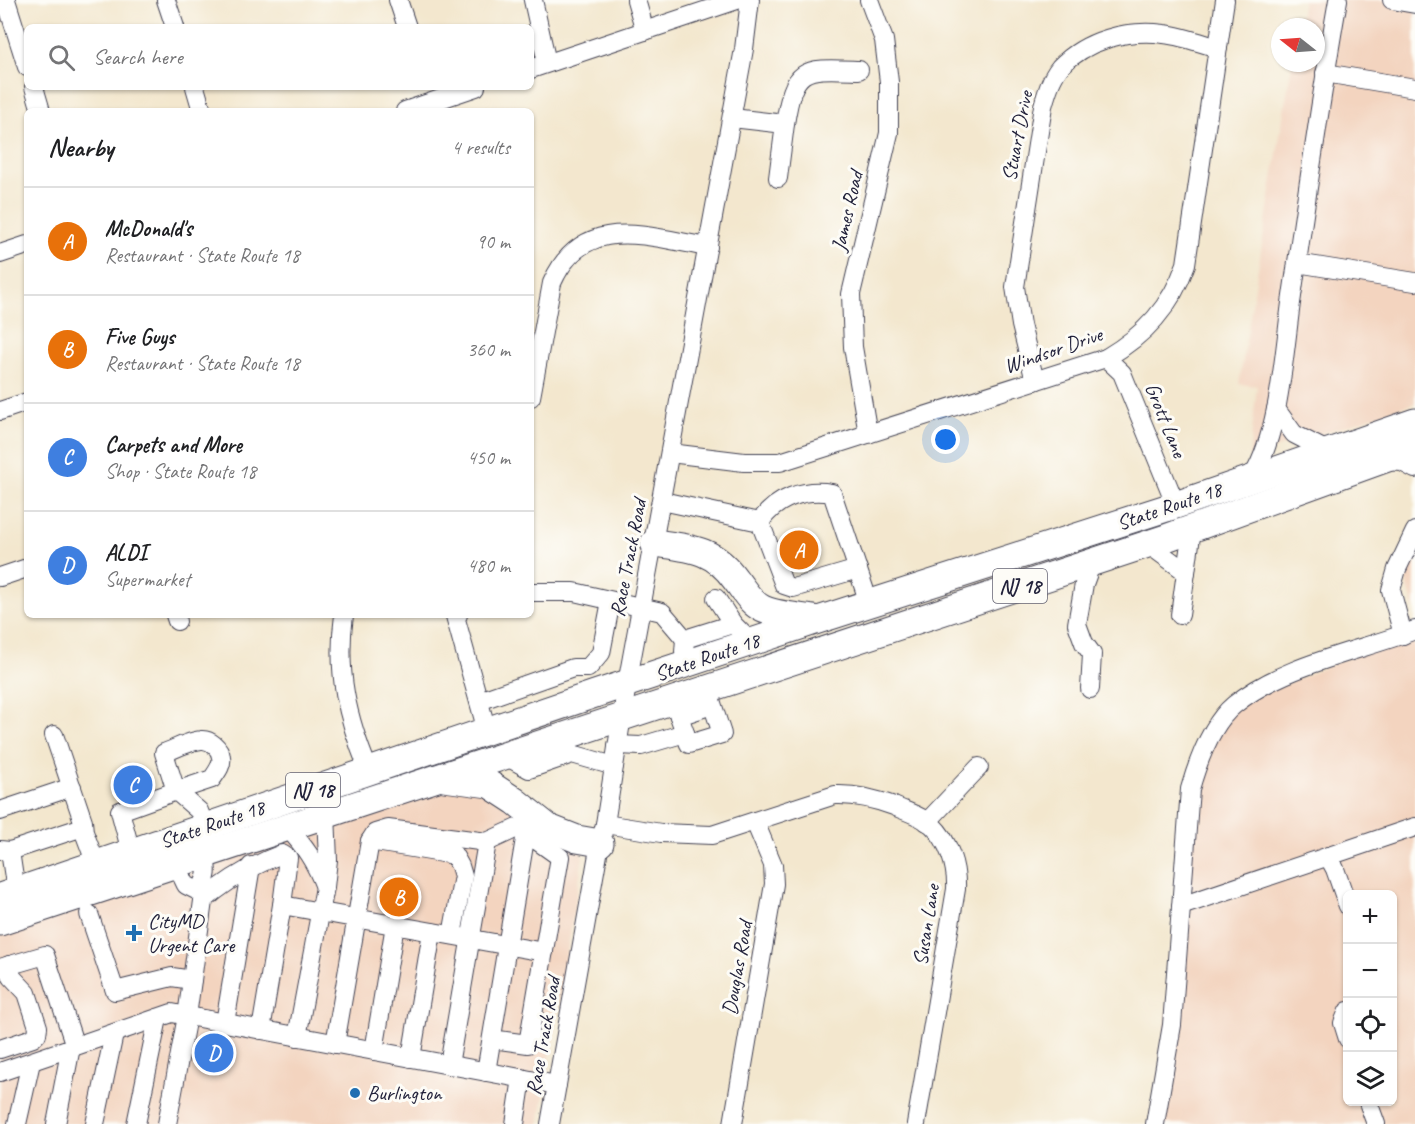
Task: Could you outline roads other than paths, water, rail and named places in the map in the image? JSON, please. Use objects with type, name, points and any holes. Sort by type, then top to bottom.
[{"type":"highway","name":"State Route 18","points":[[8,894],[487,731],[592,681],[627,684],[685,652],[742,633],[818,620],[1176,505],[1253,476],[1415,422]]},
{"type":"highway","name":"State Route 18","points":[[0,922],[85,901],[204,854],[504,755],[575,742],[622,716],[679,716],[709,697],[1192,529],[1415,448]]},
{"type":"highway","points":[[654,543],[706,552],[721,562],[749,598],[764,610],[818,620]]},
{"type":"highway","points":[[437,777],[489,784],[549,828],[577,839],[602,834]]},
{"type":"street","points":[[6,0],[24,57]]},
{"type":"street","points":[[166,0],[174,24]]},
{"type":"street","points":[[398,0],[406,24]]},
{"type":"street","points":[[533,0],[539,66],[645,31],[704,5],[737,0]]},
{"type":"street","points":[[636,0],[645,31]]},
{"type":"street","name":"Race Track Road","points":[[550,1124],[627,684],[732,118],[750,0]]},
{"type":"street","name":"James Road","points":[[868,434],[853,347],[851,294],[889,133],[889,82],[884,40],[869,0]]},
{"type":"street","name":"Windsor Drive","points":[[670,453],[744,462],[780,462],[1106,358],[1136,339],[1167,306],[1181,278],[1188,252],[1225,0]]},
{"type":"street","points":[[1253,476],[1262,462],[1276,409],[1325,73],[1338,0]]},
{"type":"street","points":[[1392,0],[1415,4]]},
{"type":"street","name":"Stuart Drive","points":[[1035,381],[1019,316],[1015,287],[1043,105],[1049,86],[1059,69],[1072,57],[1092,44],[1108,38],[1131,33],[1164,34],[1218,48]]},
{"type":"street","points":[[778,178],[790,93],[798,80],[808,71],[859,70]]},
{"type":"street","points":[[1325,73],[1415,88]]},
{"type":"street","points":[[35,90],[40,108]]},
{"type":"street","points":[[196,90],[201,108]]},
{"type":"street","points":[[409,108],[429,94],[456,90]]},
{"type":"street","points":[[732,118],[785,124]]},
{"type":"street","points":[[534,381],[552,284],[566,257],[578,247],[605,235],[620,234],[708,247]]},
{"type":"street","points":[[0,254],[24,246]]},
{"type":"street","points":[[1297,263],[1415,282]]},
{"type":"street","name":"Grott Lane","points":[[1106,358],[1122,373],[1176,505]]},
{"type":"street","points":[[0,411],[24,403]]},
{"type":"street","points":[[1276,409],[1294,434],[1328,451]]},
{"type":"street","points":[[1377,461],[1402,462],[1415,469]]},
{"type":"street","points":[[760,522],[770,508],[790,497],[820,491],[832,493],[869,603]]},
{"type":"street","points":[[662,501],[760,522]]},
{"type":"street","points":[[760,522],[784,585],[793,588],[858,569]]},
{"type":"street","points":[[1180,615],[1192,529]]},
{"type":"street","points":[[1155,1124],[1170,1047],[1190,789],[1206,744],[1233,706],[1275,678],[1409,633],[1391,590],[1397,569],[1415,531]]},
{"type":"street","points":[[1148,544],[1186,572]]},
{"type":"street","points":[[1090,689],[1092,654],[1084,643],[1077,624],[1084,584],[1092,562]]},
{"type":"street","points":[[0,577],[24,569]]},
{"type":"street","points":[[534,592],[574,592],[662,612],[685,652]]},
{"type":"street","points":[[716,598],[742,633]]},
{"type":"street","points":[[479,701],[573,668],[592,681],[601,653],[611,601]]},
{"type":"street","points":[[344,618],[341,655],[343,682],[354,735],[369,771]]},
{"type":"street","points":[[456,618],[487,731]]},
{"type":"street","points":[[617,746],[641,746],[679,716],[689,744],[722,734],[709,697]]},
{"type":"street","points":[[54,735],[96,864]]},
{"type":"street","points":[[504,755],[528,769],[575,742],[614,766]]},
{"type":"street","points":[[927,822],[979,767]]},
{"type":"street","points":[[0,811],[72,787]]},
{"type":"street","points":[[131,852],[120,811],[176,791],[199,811],[205,826]]},
{"type":"street","name":"Susan Lane","points":[[602,834],[712,835],[835,795],[853,794],[917,815],[933,826],[946,844],[956,872],[956,889],[916,1124]]},
{"type":"street","points":[[297,1037],[325,887],[328,860],[326,814]]},
{"type":"street","name":"Douglas Road","points":[[733,1124],[774,884],[773,865],[755,822]]},
{"type":"street","points":[[8,894],[5,850],[83,827]]},
{"type":"street","points":[[286,827],[308,850],[325,887]]},
{"type":"street","points":[[1181,906],[1415,827]]},
{"type":"street","points":[[335,1044],[370,842],[375,833],[388,829],[487,842],[517,828],[560,857],[528,1044],[492,1039]]},
{"type":"street","points":[[486,1072],[526,833]]},
{"type":"street","points":[[370,842],[454,855],[463,876],[452,935]]},
{"type":"street","points":[[449,1065],[487,842]]},
{"type":"street","points":[[167,1124],[192,980],[201,896],[208,869],[204,854]]},
{"type":"street","points":[[201,896],[251,866],[282,854],[288,858],[261,1030]]},
{"type":"street","points":[[1328,856],[1343,894]]},
{"type":"street","points":[[176,864],[186,885],[201,896]]},
{"type":"street","points":[[225,1023],[251,866]]},
{"type":"street","points":[[85,901],[115,991],[172,977],[192,980]]},
{"type":"street","points":[[282,905],[544,952]]},
{"type":"street","points":[[374,1051],[395,925]]},
{"type":"street","points":[[411,1058],[432,932]]},
{"type":"street","points":[[0,1049],[33,1038],[39,1027],[27,993],[4,967],[45,955],[73,1047],[56,1124]]},
{"type":"street","points":[[0,1072],[172,1013],[557,1085]]},
{"type":"street","points":[[136,1124],[158,1018]]},
{"type":"street","points":[[95,1124],[114,1034]]},
{"type":"street","points":[[17,1124],[31,1062]]},
{"type":"street","points":[[515,1124],[522,1078]]},
{"type":"street","points":[[1370,1106],[1376,1124]]},
{"type":"place","name":"McDonald's","points":[[799,550]]},
{"type":"place","name":"Carpets and More","points":[[133,785]]},
{"type":"place","name":"Five Guys","points":[[399,897]]},
{"type":"place","name":"CityMD Urgent Care","points":[[134,933]]},
{"type":"place","name":"ALDI","points":[[214,1053]]},
{"type":"place","name":"Burlington","points":[[355,1093]]}]
